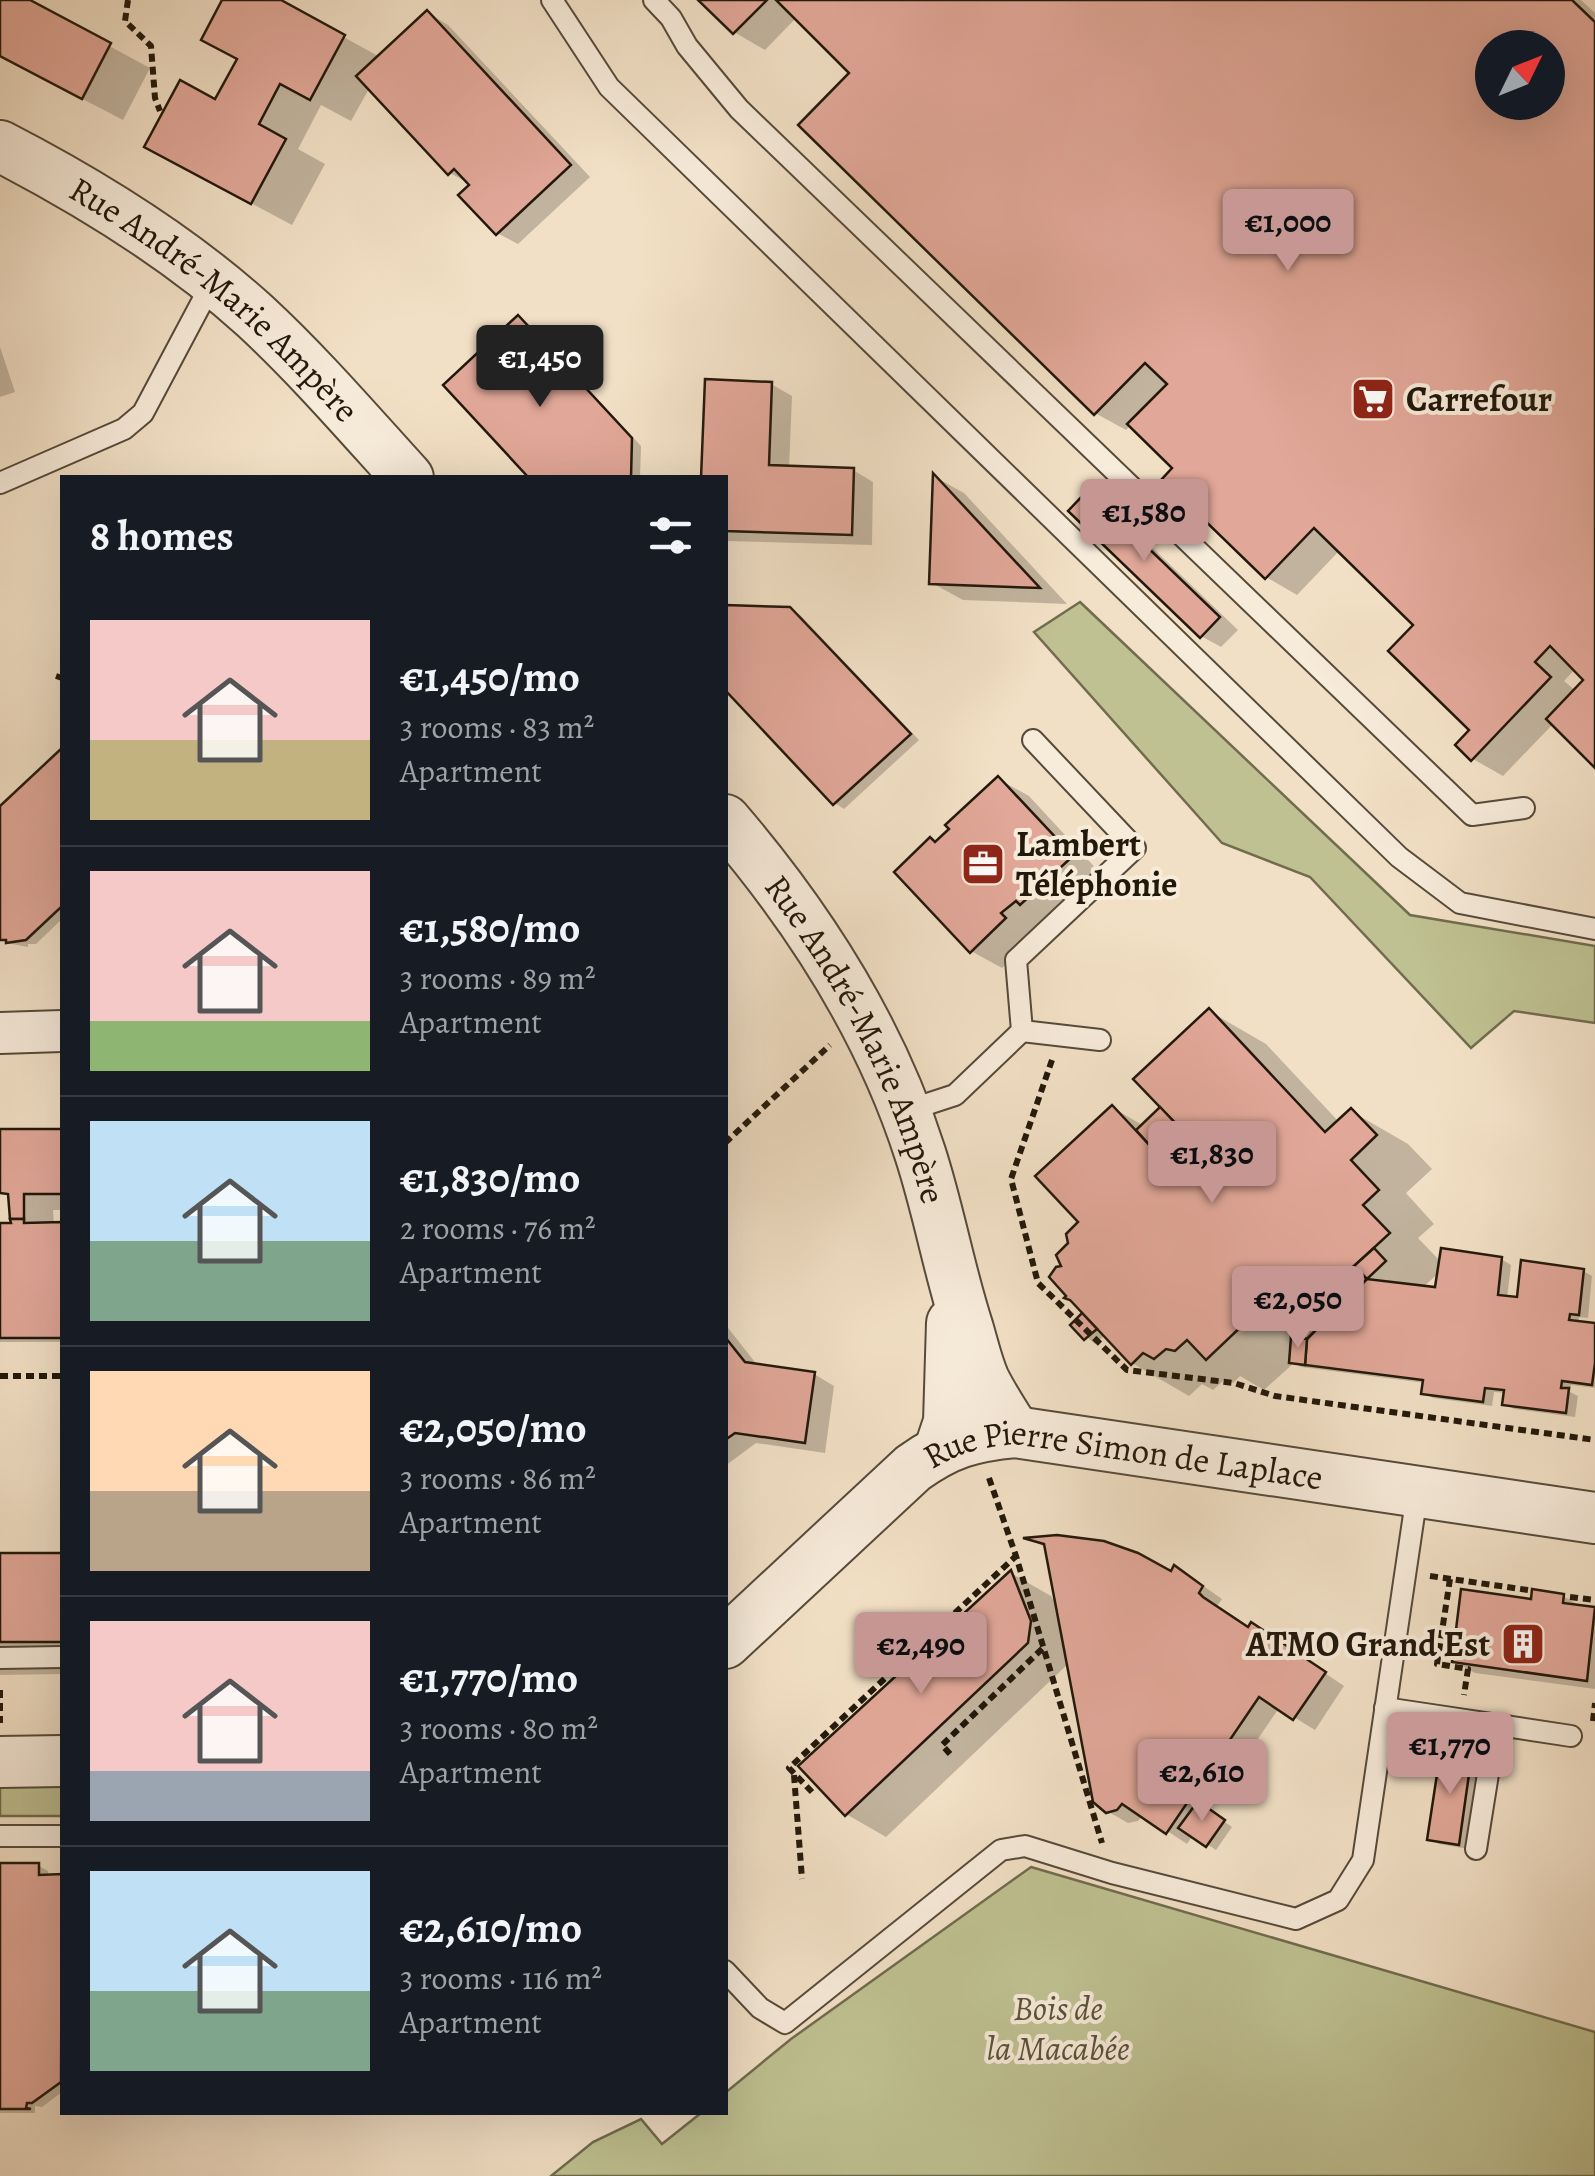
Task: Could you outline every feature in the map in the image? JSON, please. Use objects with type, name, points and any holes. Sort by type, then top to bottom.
[{"type":"street","name":"Rue André-Marie Ampère","points":[[0,146],[133,222],[213,281],[282,342],[405,475]]},
{"type":"street","name":"Rue André-Marie Ampère","points":[[728,824],[787,895],[826,952],[868,1025],[906,1111],[983,1378],[977,1439],[949,1422],[953,1380],[952,1278]]},
{"type":"street","points":[[0,1034],[60,1031]]},
{"type":"street","name":"Rue Pierre Simon de Laplace","points":[[728,1640],[913,1468],[977,1439],[1417,1492],[1595,1518]]},
{"type":"street","points":[[0,1762],[60,1761]]},
{"type":"lane","points":[[552,0],[609,87],[1399,857],[1460,903],[1595,928]]},
{"type":"lane","points":[[654,0],[672,18],[687,46],[739,109],[1472,815],[1524,808]]},
{"type":"lane","points":[[0,483],[124,428],[143,413],[213,281]]},
{"type":"lane","points":[[1022,1031],[1016,960],[1134,848],[1033,740]]},
{"type":"lane","points":[[906,1111],[955,1095],[1022,1031],[1100,1040]]},
{"type":"lane","points":[[728,1974],[760,2008],[785,2022],[1001,1850],[1025,1846],[1112,1873],[1296,1918],[1338,1900],[1362,1860],[1417,1492]]},
{"type":"lane","points":[[0,1658],[60,1657]]},
{"type":"lane","points":[[1386,1708],[1570,1736]]},
{"type":"lane","points":[[1476,1849],[1496,1724]]},
{"type":"lane","points":[[0,1836],[60,1836]]},
{"type":"path","points":[[128,0],[125,20],[151,46],[155,98],[160,111]]},
{"type":"path","points":[[1060,1035],[1012,1179],[1038,1283],[1127,1370],[1234,1383],[1275,1396],[1595,1440]]},
{"type":"path","points":[[728,1139],[835,1041]]},
{"type":"path","points":[[0,1376],[60,1376]]},
{"type":"path","points":[[977,1439],[1112,1873]]},
{"type":"path","points":[[812,1792],[790,1768],[1016,1556]]},
{"type":"path","points":[[1405,1573],[1528,1590]]},
{"type":"path","points":[[1450,1579],[1437,1664],[1468,1669],[1460,1718]]},
{"type":"path","points":[[1570,1597],[1595,1600]]},
{"type":"path","points":[[950,1754],[942,1745],[1044,1647]]},
{"type":"path","points":[[794,1774],[802,1878]]},
{"type":"green space","points":[[1080,602],[1410,915],[1595,946],[1595,1023],[1514,1011],[1471,1048],[1310,877],[1222,843],[1034,632]]},
{"type":"green space","points":[[0,1786],[60,1786],[60,1816],[0,1816]]},
{"type":"green space","name":"Bois de la Macabée","points":[[1031,1867],[1595,2032],[1595,2176],[551,2176],[593,2142],[641,2119],[662,2144],[698,2115],[728,2115],[728,2091],[791,2039]]},
{"type":"building","points":[[0,0],[30,0],[111,43],[82,99],[0,56]]},
{"type":"building","points":[[222,0],[281,0],[345,35],[310,100],[280,84],[259,124],[286,139],[251,204],[144,147],[180,80],[215,99],[237,59],[201,40]]},
{"type":"building","points":[[698,0],[767,0],[733,34]]},
{"type":"building","name":"Carrefour","points":[[776,0],[1572,0],[1595,22],[1595,768],[1546,719],[1583,680],[1550,646],[1535,662],[1551,677],[1471,761],[1455,745],[1469,730],[1388,651],[1413,625],[1314,528],[1265,579],[1162,479],[1172,468],[1127,424],[1167,384],[1145,363],[1094,415],[798,125],[849,73]]},
{"type":"building","points":[[427,10],[571,165],[496,235],[458,195],[469,185],[454,169],[448,175],[356,76]]},
{"type":"building","points":[[518,315],[632,438],[631,475],[526,475],[443,385]]},
{"type":"building","points":[[705,379],[772,382],[769,465],[854,468],[852,535],[728,531],[728,475],[701,475]]},
{"type":"building","points":[[933,473],[1040,588],[929,584]]},
{"type":"building","points":[[1088,490],[1220,617],[1200,638],[1068,511]]},
{"type":"building","points":[[728,605],[790,607],[911,734],[833,805],[728,693]]},
{"type":"building","points":[[60,750],[60,908],[26,940],[6,943],[0,940],[0,806]]},
{"type":"building","name":"Lambert Téléphonie","points":[[998,776],[1073,856],[1020,905],[1016,901],[1001,913],[1006,918],[970,953],[894,872],[930,837],[935,842],[949,829],[945,825]]},
{"type":"building","points":[[1209,1008],[1325,1132],[1351,1108],[1377,1135],[1351,1160],[1379,1190],[1363,1205],[1390,1233],[1354,1266],[1367,1279],[1307,1339],[1291,1337],[1292,1323],[1270,1299],[1206,1360],[1187,1340],[1175,1351],[1166,1349],[1154,1359],[1143,1353],[1131,1365],[1064,1298],[1049,1277],[1061,1266],[1056,1255],[1068,1243],[1066,1234],[1078,1222],[1035,1176],[1112,1105],[1155,1151],[1179,1127],[1133,1079]]},
{"type":"building","points":[[1160,1107],[1179,1127],[1155,1151],[1136,1130]]},
{"type":"building","points":[[0,1129],[60,1129],[60,1194],[24,1194],[24,1219],[10,1219],[8,1194],[0,1193]]},
{"type":"building","points":[[10,1219],[24,1219],[24,1223],[60,1222],[60,1338],[0,1338],[0,1223],[11,1223]]},
{"type":"building","points":[[1374,1248],[1386,1261],[1367,1279],[1354,1266]]},
{"type":"building","points":[[1441,1248],[1502,1257],[1498,1295],[1517,1297],[1521,1260],[1584,1269],[1579,1315],[1570,1314],[1569,1320],[1595,1323],[1595,1363],[1592,1385],[1562,1381],[1561,1388],[1569,1388],[1566,1413],[1502,1405],[1504,1390],[1485,1388],[1483,1402],[1421,1394],[1423,1380],[1305,1365],[1307,1339],[1367,1279],[1435,1287]]},
{"type":"building","points":[[1082,1313],[1097,1329],[1084,1340],[1070,1325]]},
{"type":"building","points":[[1291,1337],[1307,1339],[1305,1365],[1289,1363]]},
{"type":"building","points":[[728,1341],[745,1362],[815,1372],[805,1443],[735,1433],[728,1438]]},
{"type":"building","points":[[1057,1535],[1104,1541],[1171,1571],[1174,1565],[1203,1586],[1199,1593],[1203,1597],[1248,1627],[1251,1622],[1326,1672],[1293,1720],[1259,1697],[1166,1834],[1122,1804],[1106,1813],[1093,1802],[1044,1544],[1023,1538]]},
{"type":"building","points":[[0,1553],[60,1553],[60,1642],[0,1642]]},
{"type":"building","points":[[1011,1570],[1031,1621],[1028,1643],[845,1816],[798,1766]]},
{"type":"building","name":"ATMO Grand Est","points":[[1461,1589],[1531,1599],[1532,1589],[1564,1594],[1563,1603],[1595,1607],[1587,1681],[1452,1662]]},
{"type":"building","points":[[1441,1748],[1472,1753],[1459,1845],[1427,1840]]},
{"type":"building","points":[[1198,1801],[1225,1820],[1206,1847],[1178,1828]]},
{"type":"building","points":[[0,1863],[39,1863],[39,1875],[60,1874],[60,2083],[27,2103],[26,2108],[31,2109],[0,2109]]},
{"type":"place","name":"Carrefour","points":[[1373,399]]},
{"type":"place","name":"Lambert Téléphonie","points":[[983,864]]},
{"type":"place","name":"ATMO Grand Est","points":[[1523,1644]]}]
